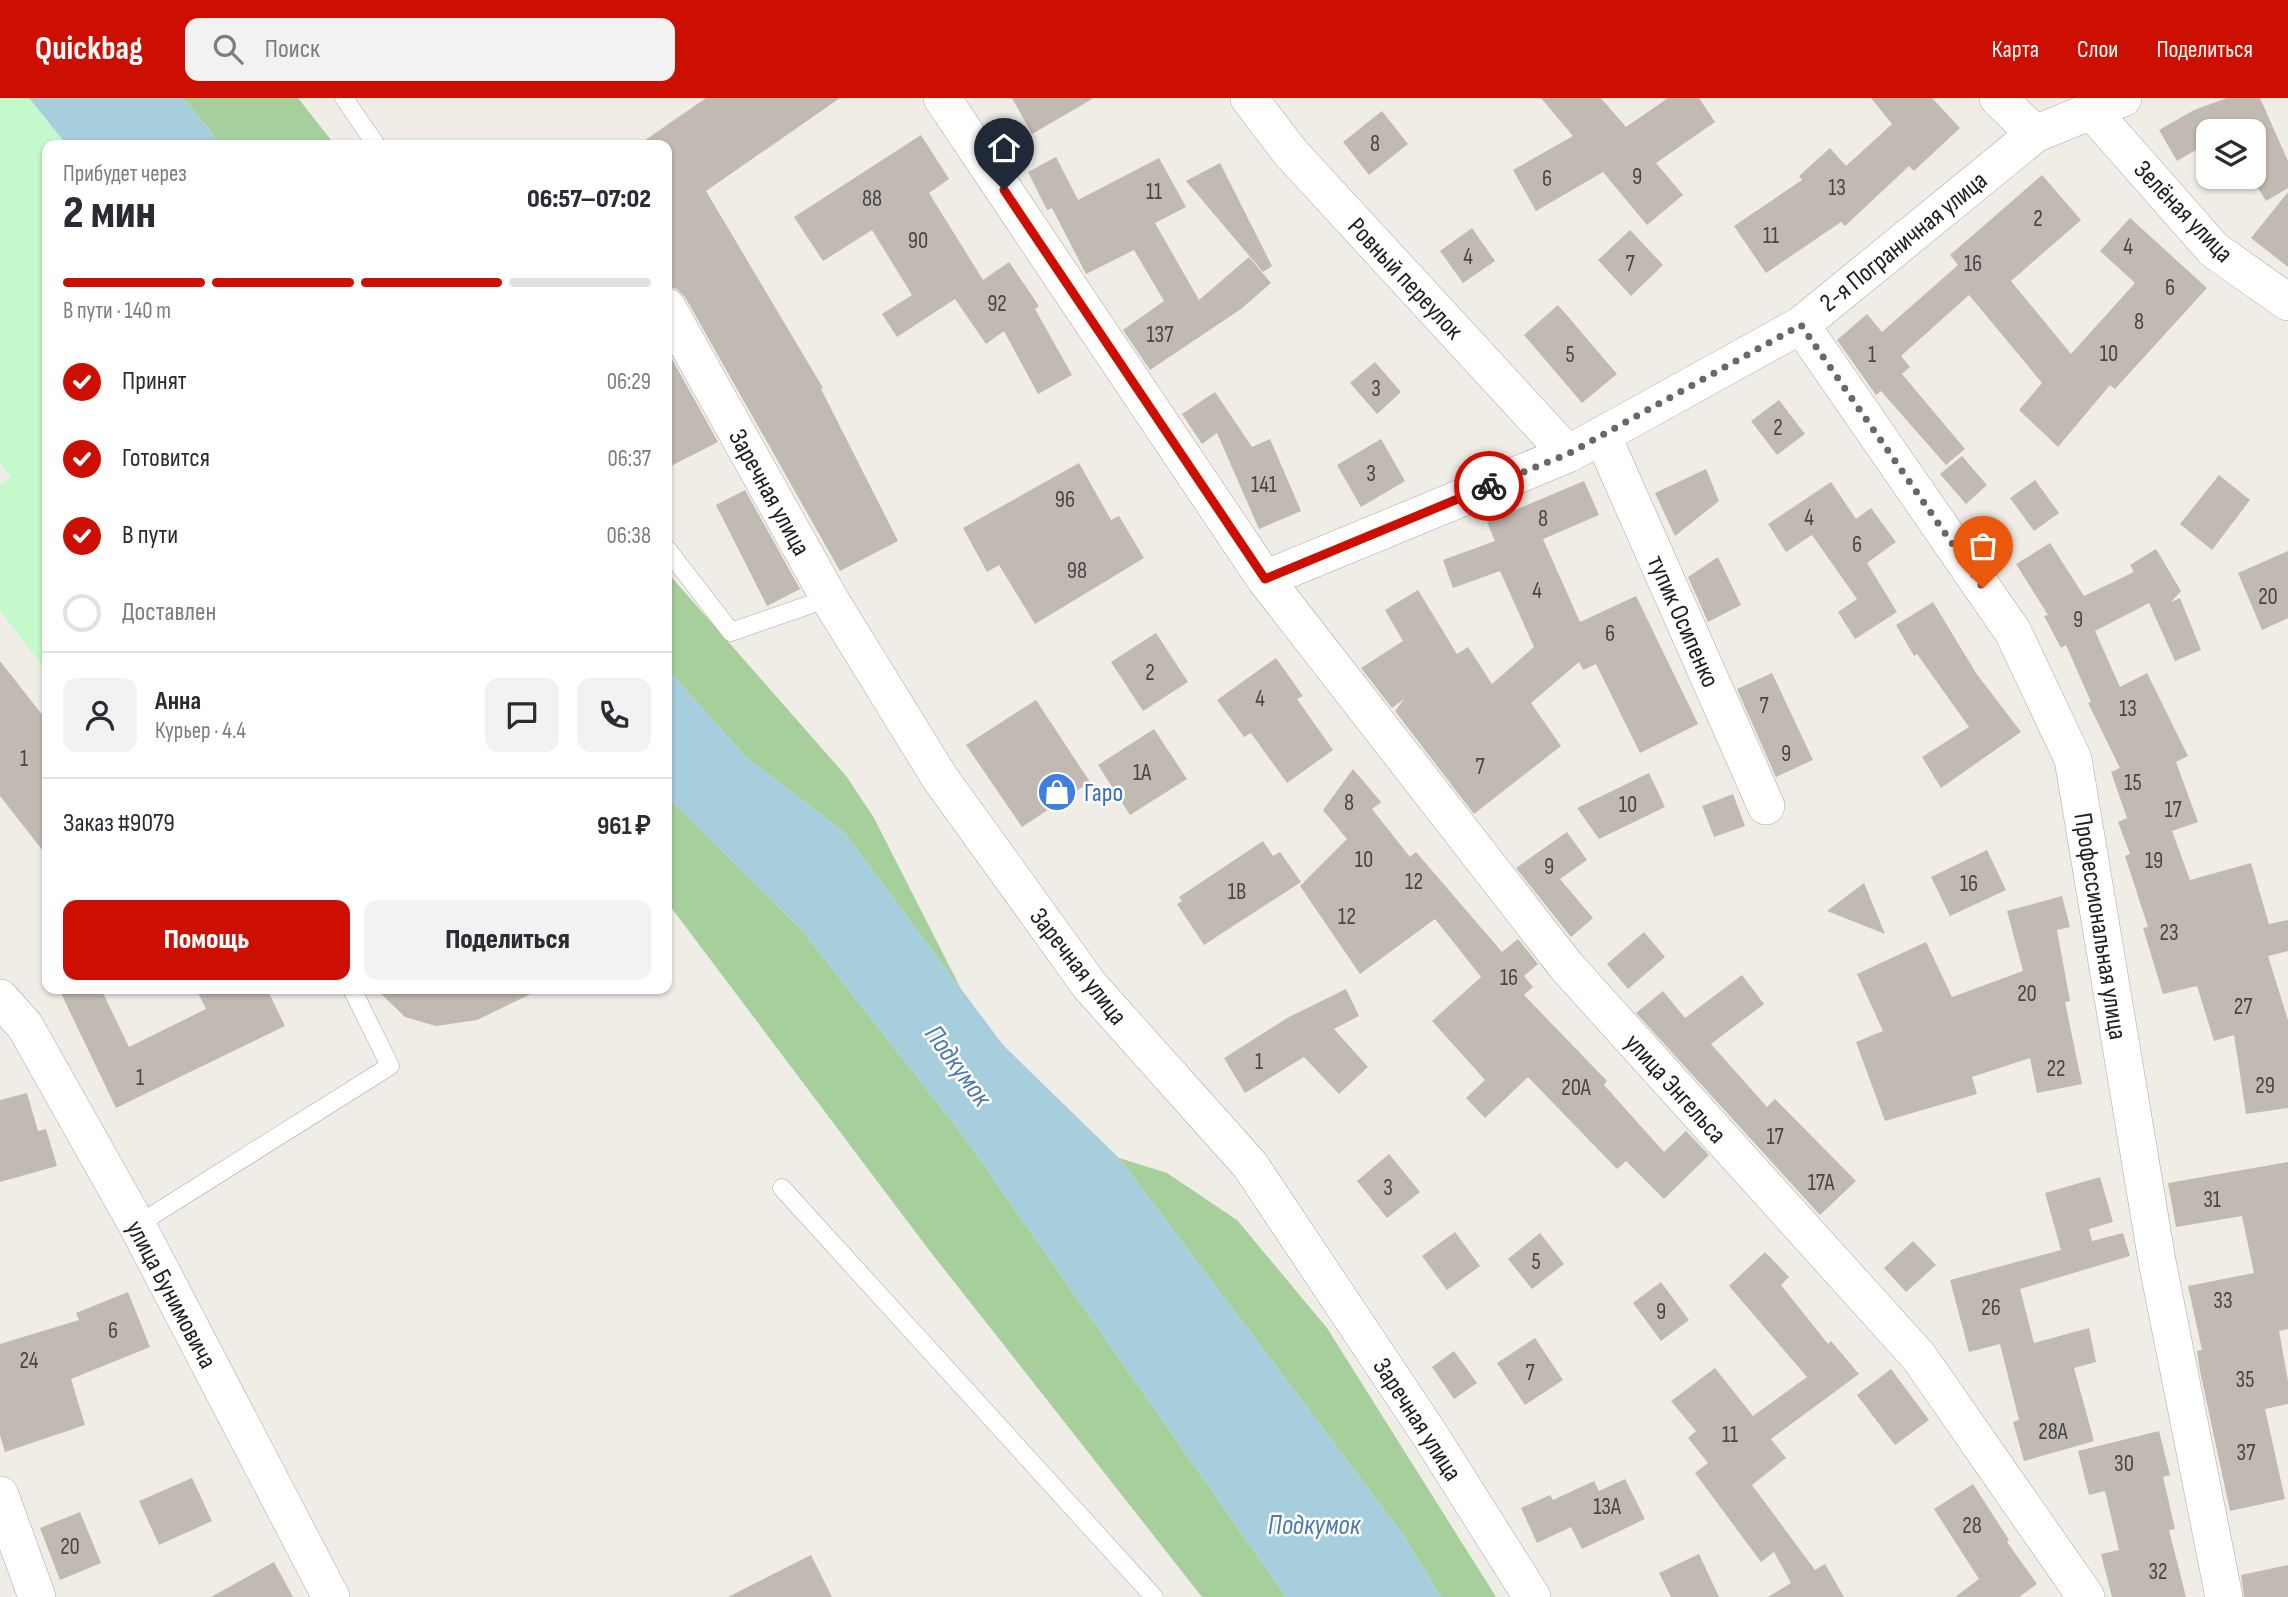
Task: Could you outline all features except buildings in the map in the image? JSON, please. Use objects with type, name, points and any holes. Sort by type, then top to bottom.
[{"type":"street","name":"улица Энгельса","points":[[942,98],[1265,579],[1567,967],[1919,1357],[2086,1597]]},
{"type":"street","name":"Ровный переулок","points":[[1249,98],[1290,152],[1568,454]]},
{"type":"street","points":[[1998,98],[2035,134]]},
{"type":"street","name":"2-я Пограничная улица","points":[[1265,579],[1568,454],[1801,325],[2035,134],[2106,104]]},
{"type":"street","name":"Зелёная улица","points":[[2106,104],[2214,250],[2288,302]]},
{"type":"street","name":"Заречная улица","points":[[672,316],[829,598],[940,778],[1090,986],[1250,1165],[1430,1435],[1532,1597]]},
{"type":"street","name":"Профессиональная улица","points":[[1801,325],[2013,632],[2073,758],[2157,1261],[2224,1597]]},
{"type":"street","name":"тупик Осипенко","points":[[1602,435],[1766,806]]},
{"type":"street","name":"улица Бунимовича","points":[[0,998],[25,1026],[137,1225],[331,1597]]},
{"type":"street","points":[[0,1494],[37,1597]]},
{"type":"lane","points":[[344,98],[373,140]]},
{"type":"lane","points":[[672,555],[731,632],[829,598]]},
{"type":"lane","points":[[137,1225],[390,1066],[354,994]]},
{"type":"lane","points":[[782,1188],[1154,1597]]},
{"type":"green space","points":[[0,98],[29,98],[63,140],[42,140],[42,666],[0,611],[0,485],[11,477],[0,463]]},
{"type":"green space","points":[[183,98],[298,98],[331,140],[218,140]]},
{"type":"green space","points":[[672,578],[847,777],[874,818],[961,989],[844,832],[746,757],[672,675]]},
{"type":"green space","points":[[672,802],[800,928],[964,1137],[1286,1597],[1202,1597],[929,1250],[672,909]]},
{"type":"green space","points":[[1119,1158],[1167,1173],[1237,1220],[1327,1328],[1496,1597],[1441,1597],[1404,1536]]},
{"type":"water","points":[[29,98],[183,98],[218,140],[63,140]]},
{"type":"water","name":"Подкумок","points":[[672,675],[746,757],[844,832],[1003,1045],[1119,1158],[1404,1536],[1441,1597],[1286,1597],[964,1137],[800,928],[672,802]]},
{"type":"way so far","points":[[1489,486],[1568,454],[1801,325],[1983,588]]},
{"type":"place","name":"Гаро","points":[[1057,792]]},
{"type":"route","points":[[1004,190],[1265,579],[1489,486]]}]
